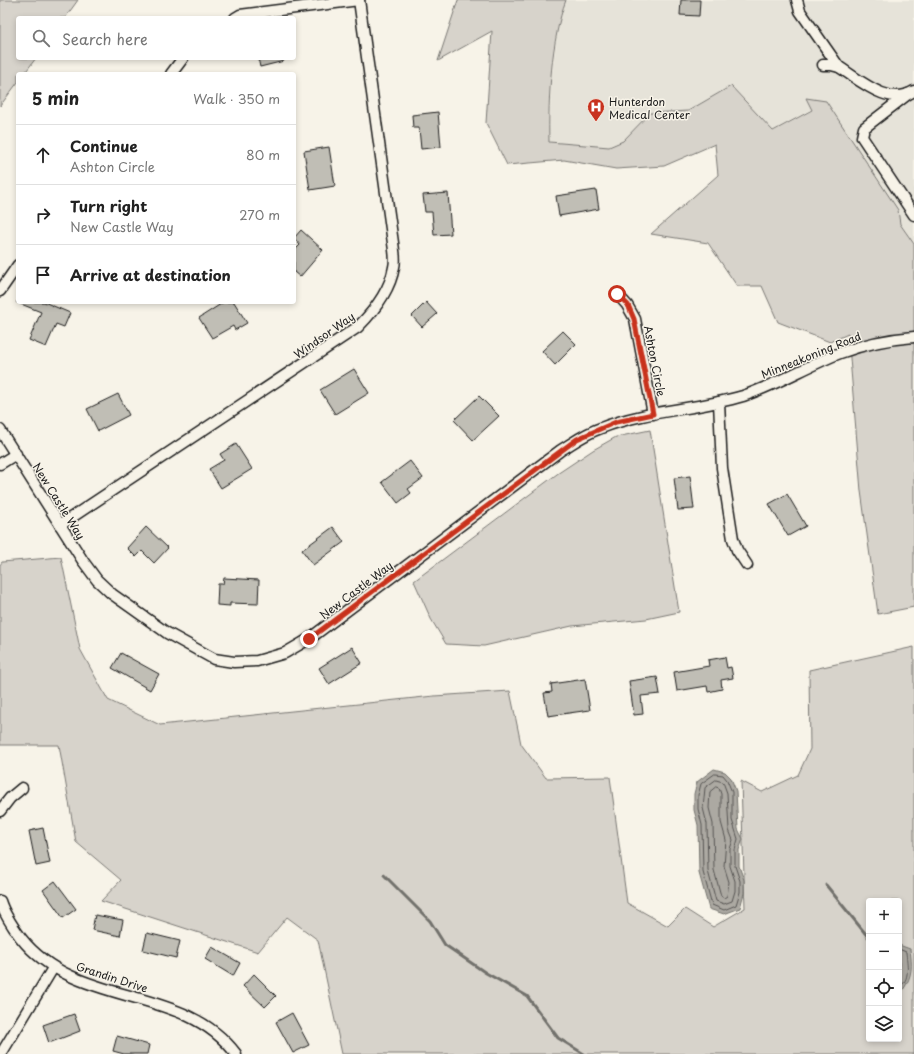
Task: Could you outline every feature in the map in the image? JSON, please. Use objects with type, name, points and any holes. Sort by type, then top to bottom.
[{"type":"street","points":[[238,16],[359,0]]},
{"type":"street","name":"Windsor Way","points":[[60,525],[358,328],[373,311],[384,294],[394,267],[393,243],[359,0]]},
{"type":"street","points":[[797,0],[800,11],[839,67]]},
{"type":"street","points":[[172,72],[181,60]]},
{"type":"street","points":[[823,65],[839,67],[886,95],[898,97],[911,93]]},
{"type":"street","points":[[911,93],[864,128],[862,137],[914,215]]},
{"type":"street","points":[[0,291],[16,268]]},
{"type":"street","name":"Ashton Circle","points":[[617,294],[628,305],[634,319],[653,414]]},
{"type":"street","name":"Minneakoning Road","points":[[719,402],[744,396],[839,354],[861,346],[884,340],[914,337]]},
{"type":"street","points":[[719,402],[722,468],[733,539],[737,550],[748,565]]},
{"type":"street","name":"New Castle Way","points":[[0,430],[83,561],[97,580],[112,594],[167,633],[214,659],[234,662],[257,661],[286,653],[309,639],[577,439],[616,422],[719,402]]},
{"type":"street","points":[[0,464],[16,454]]},
{"type":"street","points":[[0,811],[10,798],[22,788]]},
{"type":"street","name":"Grandin Drive","points":[[0,901],[16,931],[36,955],[53,968],[88,984],[155,1003],[191,1018],[218,1035],[236,1054]]},
{"type":"street","points":[[1,1054],[53,968]]},
{"type":"shaded area","points":[[0,0],[78,0],[66,16],[16,16],[16,60],[34,60],[26,72],[16,72],[16,85],[0,106]]},
{"type":"shaded area","points":[[458,0],[566,0],[557,33],[554,51],[550,89],[549,142],[609,147],[623,141],[650,113],[688,111],[731,86],[773,131],[812,110],[806,98],[826,101],[898,210],[900,224],[914,244],[914,607],[878,614],[861,491],[848,334],[830,342],[778,322],[762,286],[737,286],[708,243],[651,234],[718,175],[715,144],[664,166],[616,169],[564,160],[507,165],[486,123],[492,31],[438,61]]},
{"type":"shaded area","name":"Hunterdon Medical Center","points":[[566,0],[914,0],[914,244],[900,224],[898,210],[806,98],[812,109],[772,131],[731,86],[688,111],[650,113],[623,142],[609,147],[549,142],[551,79],[559,18]]},
{"type":"shaded area","points":[[650,430],[679,612],[646,619],[572,626],[484,646],[446,644],[431,619],[414,581],[557,474],[593,450],[616,437]]},
{"type":"shaded area","points":[[61,557],[80,649],[108,700],[160,725],[434,696],[510,691],[521,744],[546,778],[610,777],[627,903],[668,926],[685,909],[713,927],[745,908],[741,781],[762,792],[798,775],[810,749],[809,670],[914,647],[914,1054],[342,1054],[318,940],[287,917],[258,952],[101,901],[121,880],[76,842],[59,745],[0,745],[0,565],[2,562]]},
{"type":"water","points":[[714,769],[725,772],[731,778],[736,791],[738,829],[743,839],[739,850],[739,866],[744,880],[744,893],[740,908],[724,914],[709,909],[699,873],[698,825],[694,810],[694,794],[697,782]]},
{"type":"water","points":[[902,946],[910,949],[911,955],[909,980],[903,990]]},
{"type":"building","points":[[681,0],[700,0],[699,16],[680,15]]},
{"type":"building","points":[[258,60],[284,60],[284,61],[260,67]]},
{"type":"building","points":[[438,112],[441,147],[421,149],[419,128],[413,128],[412,115]]},
{"type":"building","points":[[329,147],[335,186],[310,190],[304,151]]},
{"type":"building","points":[[596,190],[599,209],[559,216],[556,196]]},
{"type":"building","points":[[448,193],[451,234],[434,235],[432,212],[425,212],[423,195]]},
{"type":"building","points":[[301,230],[323,250],[300,277],[296,274],[296,249],[300,245],[296,240],[296,236]]},
{"type":"building","points":[[426,302],[437,314],[422,327],[412,316]]},
{"type":"building","points":[[21,304],[49,304],[70,313],[64,327],[56,324],[46,347],[29,340],[41,312]]},
{"type":"building","points":[[221,304],[235,304],[247,323],[235,330],[233,326],[212,338],[199,318]]},
{"type":"building","points":[[563,331],[576,344],[555,365],[542,351]]},
{"type":"building","points":[[354,369],[369,393],[335,414],[320,390]]},
{"type":"building","points":[[118,394],[129,415],[98,431],[87,409]]},
{"type":"building","points":[[479,396],[499,416],[473,440],[454,420]]},
{"type":"building","points":[[236,444],[252,469],[221,488],[209,469],[224,460],[220,454]]},
{"type":"building","points":[[410,461],[423,478],[408,489],[411,493],[398,503],[382,482]]},
{"type":"building","points":[[690,476],[694,509],[678,510],[674,478]]},
{"type":"building","points":[[787,494],[806,526],[788,536],[769,504]]},
{"type":"building","points":[[146,527],[168,548],[154,563],[142,551],[136,557],[127,548]]},
{"type":"building","points":[[333,527],[344,542],[313,565],[302,550]]},
{"type":"building","points":[[224,578],[259,580],[258,604],[230,603],[230,606],[217,605],[218,584],[223,584]]},
{"type":"building","points":[[352,647],[362,663],[329,684],[319,668]]},
{"type":"building","points":[[121,653],[159,674],[150,690],[112,668]]},
{"type":"building","points":[[725,657],[727,668],[731,667],[733,678],[721,680],[722,689],[708,692],[707,686],[677,691],[674,672],[709,666],[708,660]]},
{"type":"building","points":[[657,677],[660,694],[641,696],[643,714],[634,715],[629,681]]},
{"type":"building","points":[[585,679],[590,710],[548,716],[544,693],[552,692],[551,684]]},
{"type":"building","points":[[43,828],[50,863],[36,866],[29,831]]},
{"type":"building","points":[[55,881],[76,909],[63,918],[43,890]]},
{"type":"building","points":[[95,915],[123,920],[120,936],[92,930]]},
{"type":"building","points":[[147,933],[180,941],[176,958],[143,950]]},
{"type":"building","points":[[212,947],[240,963],[233,976],[205,959]]},
{"type":"building","points":[[254,974],[276,996],[265,1007],[243,986]]},
{"type":"building","points":[[292,1013],[309,1045],[293,1053],[276,1022]]},
{"type":"building","points":[[74,1014],[80,1031],[49,1043],[43,1025]]},
{"type":"building","points":[[117,1036],[149,1045],[147,1054],[124,1054],[113,1051]]},
{"type":"waterway","points":[[384,875],[430,921],[445,945],[486,973],[527,996],[558,1038],[584,1054]]},
{"type":"waterway","points":[[826,885],[866,934]]},
{"type":"place","name":"Hunterdon Medical Center","points":[[596,122]]},
{"type":"route","points":[[309,639],[577,439],[599,428],[616,422],[653,414],[634,319],[628,305],[617,294]]}]
